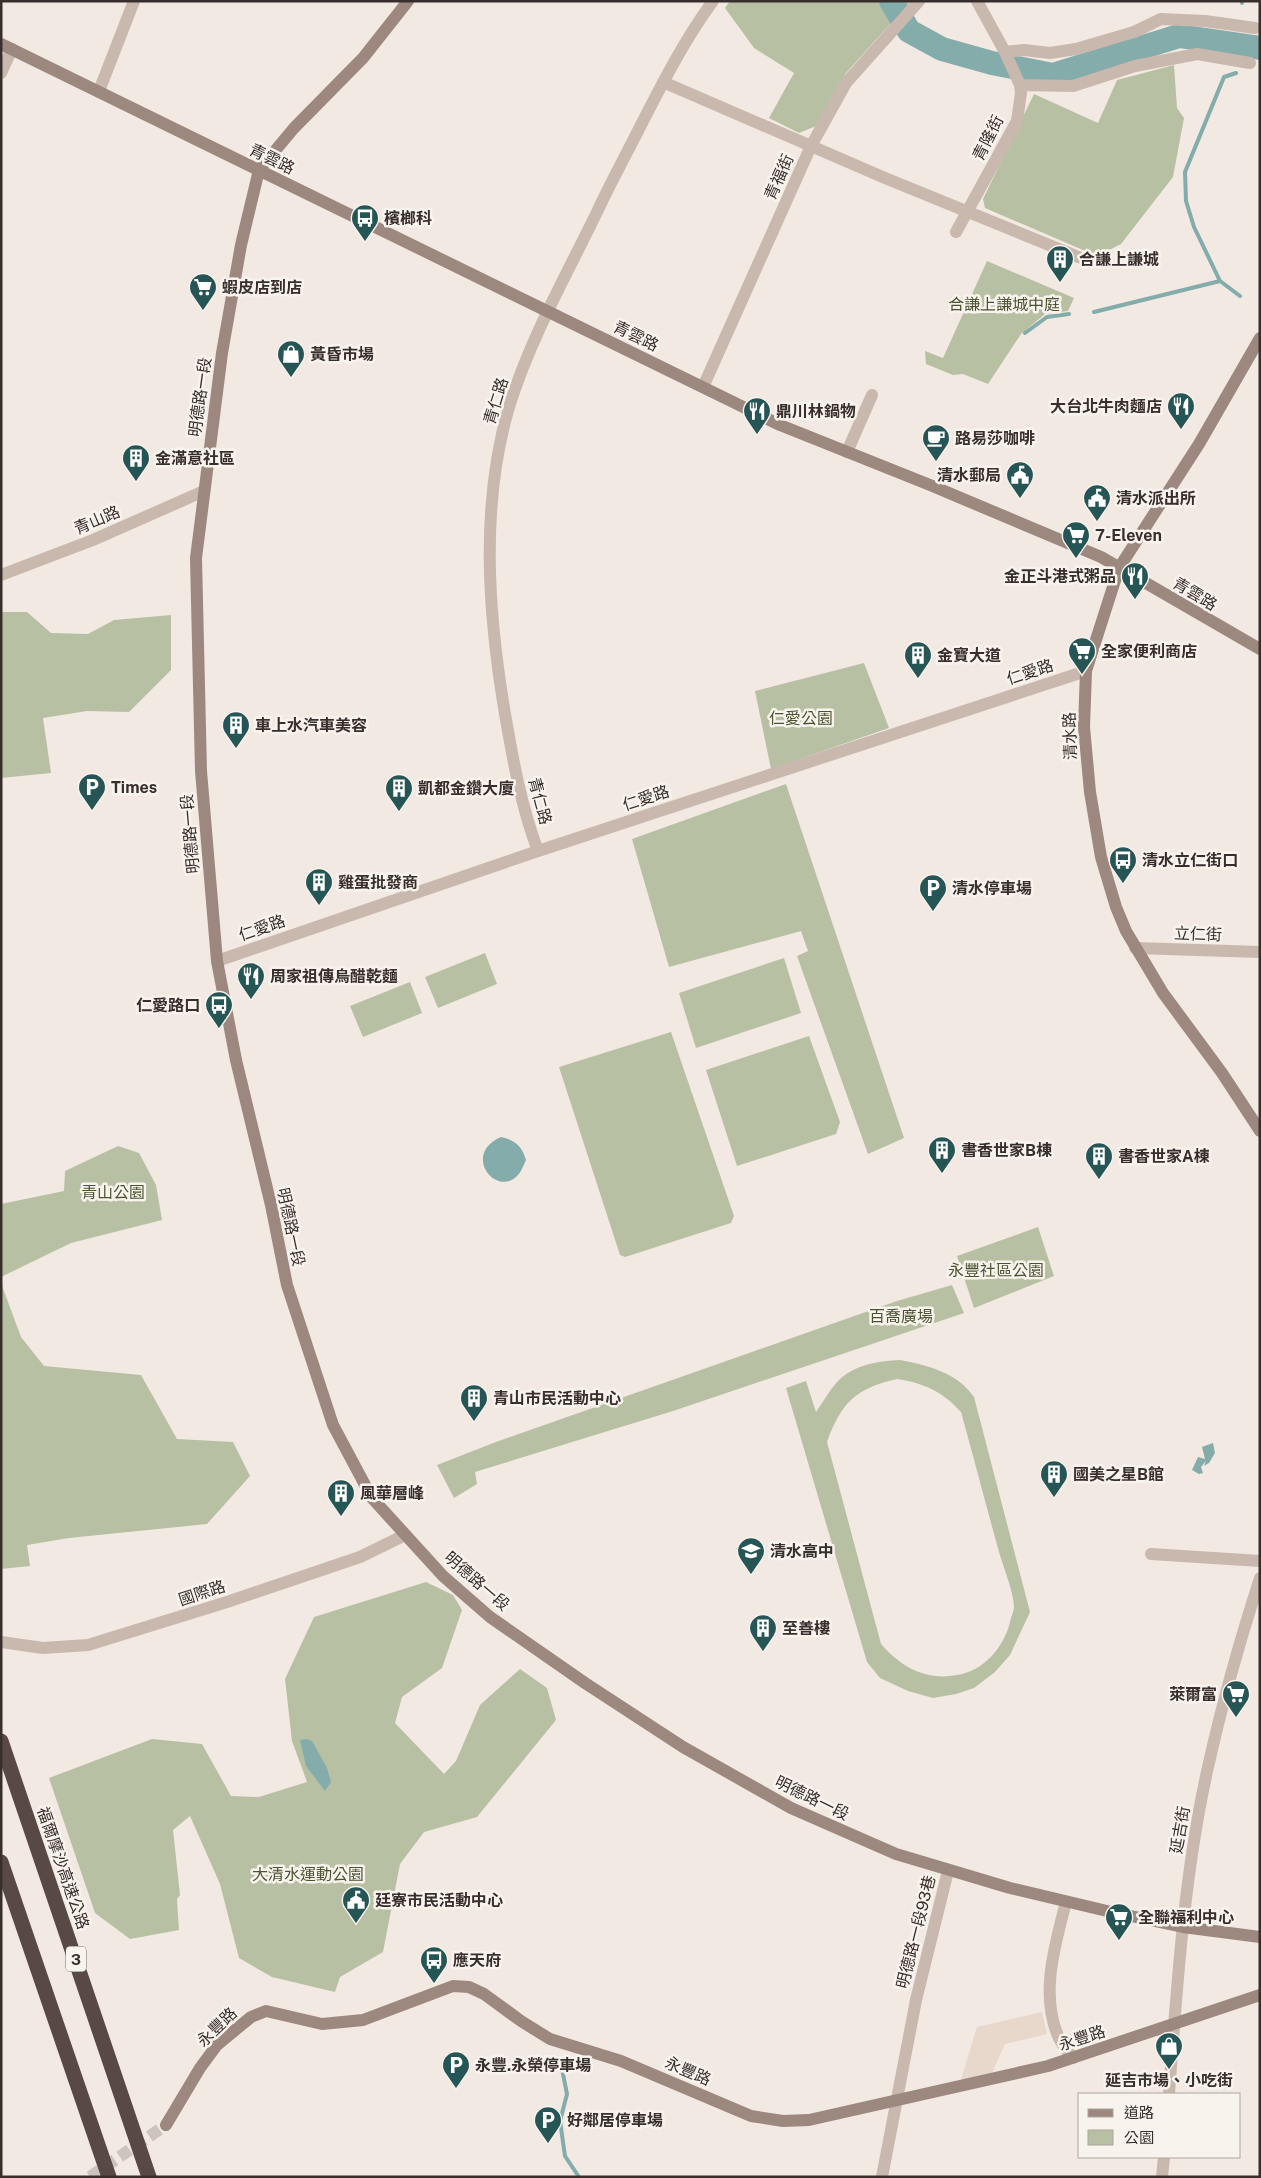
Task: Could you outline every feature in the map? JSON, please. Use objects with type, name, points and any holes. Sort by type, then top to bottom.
[{"type":"highway","name":"福爾摩沙高速公路","points":[[1,1741],[149,2177]]},
{"type":"highway","points":[[1,1862],[109,2177]]},
{"type":"street","points":[[99,90],[134,1]]},
{"type":"street","name":"明德路一段","points":[[408,1],[363,58],[294,128],[259,170],[241,245],[222,353],[196,558],[201,771],[217,961],[236,1060],[287,1285],[333,1424],[372,1498],[443,1576],[490,1617],[683,1747],[791,1808],[896,1854],[948,1871],[1066,1902],[1183,1926],[1260,1937]]},
{"type":"street","name":"青仁路","points":[[538,851],[518,787],[498,667],[490,594],[492,499],[499,450],[509,407],[524,364],[547,312],[663,82],[713,1]]},
{"type":"street","name":"青福街","points":[[703,387],[811,146],[846,83],[919,1]]},
{"type":"street","name":"青隆街","points":[[956,232],[1017,121],[1021,93],[1020,85],[1006,53],[977,1]]},
{"type":"street","points":[[1006,53],[1024,50],[1050,53],[1076,49],[1134,32],[1161,19],[1205,21],[1255,28]]},
{"type":"street","points":[[1,73],[7,46]]},
{"type":"street","name":"青雲路","points":[[7,46],[780,425],[1102,557],[1260,649]]},
{"type":"street","points":[[1020,85],[1073,86],[1135,66],[1197,54],[1250,63]]},
{"type":"street","points":[[663,82],[811,146],[1081,258]]},
{"type":"street","name":"清水路","points":[[1260,338],[1199,444],[1119,568],[1086,670],[1084,727],[1090,792],[1099,848],[1116,907],[1136,948],[1163,993],[1222,1073],[1260,1131]]},
{"type":"street","points":[[847,452],[872,395]]},
{"type":"street","name":"青山路","points":[[1,575],[93,540],[204,491]]},
{"type":"street","name":"仁愛路","points":[[217,961],[538,851],[1086,670]]},
{"type":"street","name":"立仁街","points":[[1136,948],[1260,952]]},
{"type":"street","name":"國際路","points":[[1,1642],[43,1648],[88,1645],[157,1625],[360,1557],[405,1535]]},
{"type":"street","points":[[1151,1554],[1260,1561]]},
{"type":"street","name":"延吉街","points":[[1169,2093],[1183,1926],[1193,1850],[1208,1768],[1244,1627],[1260,1578]]},
{"type":"street","name":"明德路一段93巷","points":[[882,2177],[916,2000],[948,1871]]},
{"type":"street","points":[[1066,1902],[1053,1954],[1050,2008],[1058,2037],[1074,2058]]},
{"type":"street","name":"永豐路","points":[[166,2125],[200,2068],[217,2045],[251,2017],[266,2010],[322,2024],[363,2020],[453,1986],[469,1987],[484,1994],[520,2021],[550,2039],[622,2061],[750,2116],[783,2122],[809,2120],[1048,2066],[1174,2026],[1260,1995]]},
{"type":"street","points":[[1162,2177],[1164,2158]]},
{"type":"green space","points":[[730,1],[911,1],[846,73],[816,126],[799,133],[769,118],[794,73],[754,48],[725,8]]},
{"type":"green space","points":[[1174,65],[1177,108],[1184,118],[1173,177],[1121,244],[1097,256],[985,208],[983,199],[1034,94],[1098,123],[1117,80]]},
{"type":"green space","name":"合謙上謙城中庭","points":[[987,261],[1074,298],[1068,311],[1045,314],[1021,334],[988,384],[963,374],[953,375],[926,364],[925,351],[943,358]]},
{"type":"green space","points":[[1,612],[27,612],[51,633],[88,634],[114,620],[171,615],[171,670],[129,712],[87,711],[43,718],[51,773],[1,778]]},
{"type":"green space","name":"仁愛公園","points":[[864,663],[889,728],[771,769],[755,691]]},
{"type":"green space","points":[[786,784],[904,1138],[868,1154],[797,956],[808,951],[801,931],[669,967],[632,839]]},
{"type":"green space","points":[[485,953],[497,984],[438,1008],[425,977]]},
{"type":"green space","points":[[784,958],[801,1013],[696,1048],[679,993]]},
{"type":"green space","points":[[410,982],[422,1013],[363,1037],[350,1006]]},
{"type":"green space","points":[[671,1032],[734,1216],[731,1223],[625,1257],[620,1255],[559,1067]]},
{"type":"green space","points":[[809,1036],[840,1122],[836,1134],[737,1166],[706,1070]]},
{"type":"green space","name":"青山公園","points":[[118,1146],[139,1153],[156,1185],[162,1220],[71,1243],[1,1277],[1,1204],[64,1191],[65,1171]]},
{"type":"green space","name":"永豐社區公園","points":[[1038,1227],[1054,1276],[974,1308],[957,1256]]},
{"type":"green space","points":[[1,1283],[21,1337],[44,1366],[141,1375],[177,1439],[233,1442],[250,1476],[207,1524],[69,1538],[27,1545],[30,1566],[1,1569]]},
{"type":"green space","name":"百喬廣場","points":[[952,1285],[964,1313],[673,1411],[475,1472],[477,1484],[454,1498],[437,1465],[496,1442],[897,1301]]},
{"type":"green space","points":[[892,1361],[910,1362],[941,1371],[959,1382],[974,1397],[1030,1612],[1010,1655],[995,1672],[974,1688],[956,1694],[933,1698],[908,1691],[880,1678],[867,1662],[786,1388],[806,1381],[816,1412],[834,1385],[843,1376],[866,1365]],"holes":[[[897,1379],[924,1386],[940,1394],[961,1412],[1014,1601],[1014,1610],[998,1649],[976,1669],[957,1675],[935,1676],[915,1670],[897,1659],[881,1644],[827,1442],[838,1417],[852,1399],[871,1387],[883,1383]]]},
{"type":"green space","name":"大清水運動公園","points":[[426,1582],[453,1595],[462,1610],[442,1668],[402,1697],[395,1723],[444,1774],[456,1761],[480,1705],[520,1669],[547,1688],[556,1720],[477,1817],[424,1832],[400,1864],[383,1952],[340,1977],[335,1992],[272,1977],[239,1958],[220,1884],[190,1816],[173,1830],[180,1895],[177,1899],[179,1930],[130,1939],[95,1913],[49,1778],[152,1739],[202,1744],[231,1796],[259,1797],[307,1782],[292,1741],[285,1679],[314,1617]]},
{"type":"shaded area","points":[[1042,2012],[1047,2034],[1005,2044],[992,2073],[961,2080],[977,2027]]},
{"type":"water","points":[[501,1137],[517,1144],[526,1160],[518,1175],[508,1181],[499,1181],[492,1177],[486,1170],[483,1162],[484,1153],[490,1144]]},
{"type":"water","points":[[1213,1443],[1215,1453],[1209,1463],[1204,1466],[1206,1461],[1201,1467],[1203,1473],[1199,1474],[1192,1470],[1198,1457],[1205,1459],[1202,1447]]},
{"type":"water","points":[[300,1740],[312,1741],[327,1768],[331,1782],[325,1791],[306,1766]]},
{"type":"waterway","points":[[891,1],[909,31],[942,49],[992,63],[1053,75],[1179,36],[1260,48]]},
{"type":"waterway","points":[[1236,73],[1224,77],[1185,172],[1186,201],[1194,227],[1220,281],[1240,296]]},
{"type":"waterway","points":[[1094,312],[1220,281]]},
{"type":"waterway","points":[[1025,333],[1047,317],[1069,314]]},
{"type":"waterway","points":[[562,2069],[567,2094],[560,2121],[565,2156],[579,2177]]},
{"type":"tunnel","points":[[90,2177],[166,2125]]},
{"type":"place","name":"檳榔科","points":[[365,242]]},
{"type":"place","name":"合謙上謙城","points":[[1060,283]]},
{"type":"place","name":"蝦皮店到店","points":[[203,311]]},
{"type":"place","name":"黃昏市場","points":[[291,378]]},
{"type":"place","name":"大台北牛肉麵店","points":[[1181,430]]},
{"type":"place","name":"鼎川林鍋物","points":[[757,435]]},
{"type":"place","name":"路易莎咖啡","points":[[936,462]]},
{"type":"place","name":"金滿意社區","points":[[136,482]]},
{"type":"place","name":"清水郵局","points":[[1020,499]]},
{"type":"place","name":"清水派出所","points":[[1097,522]]},
{"type":"place","name":"7-Eleven","points":[[1076,559]]},
{"type":"place","name":"金正斗港式粥品","points":[[1135,600]]},
{"type":"place","name":"全家便利商店","points":[[1082,675]]},
{"type":"place","name":"金寶大道","points":[[918,679]]},
{"type":"place","name":"車上水汽車美容","points":[[236,749]]},
{"type":"place","name":"Times","points":[[92,811]]},
{"type":"place","name":"凱都金鑽大廈","points":[[399,812]]},
{"type":"place","name":"清水立仁街口","points":[[1123,884]]},
{"type":"place","name":"雞蛋批發商","points":[[319,906]]},
{"type":"place","name":"清水停車場","points":[[933,912]]},
{"type":"place","name":"周家祖傳烏醋乾麵","points":[[251,1000]]},
{"type":"place","name":"仁愛路口","points":[[219,1029]]},
{"type":"place","name":"書香世家B棟","points":[[942,1174]]},
{"type":"place","name":"書香世家A棟","points":[[1099,1180]]},
{"type":"place","name":"青山市民活動中心","points":[[474,1422]]},
{"type":"place","name":"國美之星B館","points":[[1054,1498]]},
{"type":"place","name":"風華層峰","points":[[341,1517]]},
{"type":"place","name":"清水高中","points":[[751,1575]]},
{"type":"place","name":"至善樓","points":[[763,1652]]},
{"type":"place","name":"萊爾富","points":[[1236,1718]]},
{"type":"place","name":"廷寮市民活動中心","points":[[356,1924]]},
{"type":"place","name":"全聯福利中心","points":[[1119,1941]]},
{"type":"place","name":"應天府","points":[[434,1984]]},
{"type":"place","name":"延吉市場、小吃街","points":[[1169,2070]]},
{"type":"place","name":"永豐.永榮停車場","points":[[456,2089]]},
{"type":"place","name":"好鄰居停車場","points":[[548,2144]]}]
